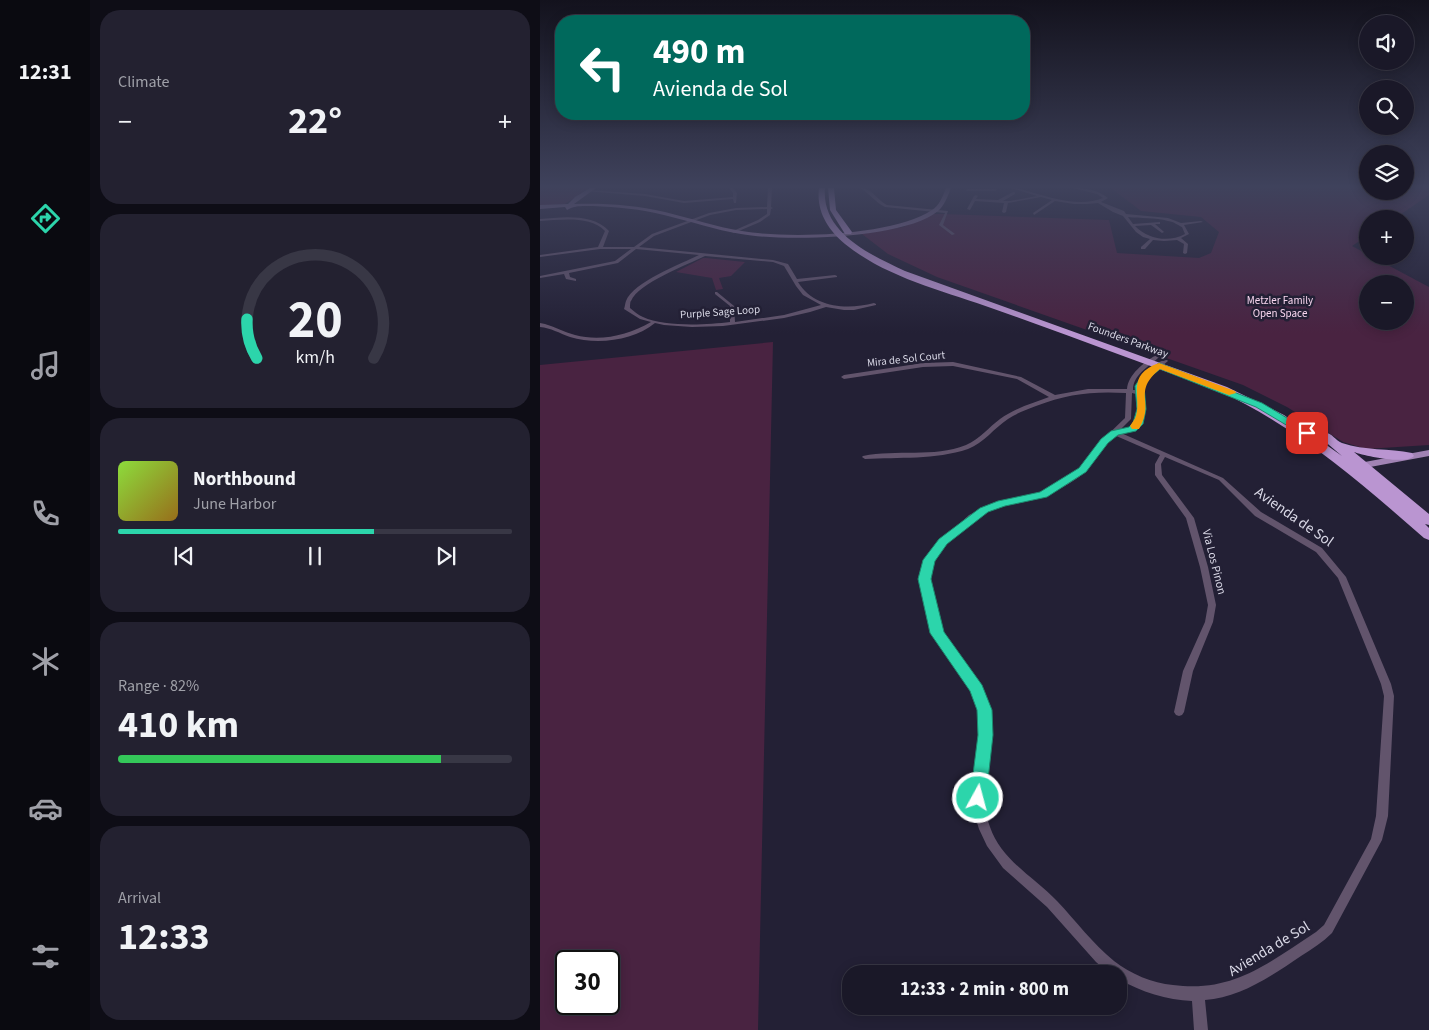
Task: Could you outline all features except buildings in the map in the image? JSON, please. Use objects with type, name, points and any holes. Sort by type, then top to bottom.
[{"type":"highway","name":"Founders Parkway","points":[[845,236],[870,257],[906,273],[1267,401],[1318,430],[1335,443],[1356,467],[1429,535]]},
{"type":"highway","name":"Founders Parkway","points":[[1157,361],[1270,410],[1356,467],[1429,521]]},
{"type":"highway","points":[[1335,443],[1360,452],[1408,456]]},
{"type":"main road","points":[[1356,467],[1429,453]]},
{"type":"street","points":[[600,248],[606,236]]},
{"type":"street","points":[[540,277],[607,265],[623,258],[651,236]]},
{"type":"street","points":[[741,236],[789,240],[824,236]]},
{"type":"street","points":[[1146,236],[1152,238],[1178,238],[1181,236]]},
{"type":"street","points":[[1143,248],[1152,238]]},
{"type":"street","points":[[1178,238],[1186,244],[1185,253]]},
{"type":"street","points":[[540,256],[600,248],[636,248],[778,263],[789,268],[795,281],[805,293],[826,305],[855,309],[874,304]]},
{"type":"street","name":"Purple Sage Loop","points":[[703,255],[644,285],[630,295],[626,304],[627,309],[636,318],[653,323],[690,326],[798,315],[826,305]]},
{"type":"street","points":[[566,272],[568,278],[574,280]]},
{"type":"street","points":[[795,281],[835,276]]},
{"type":"street","points":[[717,293],[732,306],[732,322]]},
{"type":"street","points":[[540,325],[557,329],[575,337],[597,339],[631,333],[653,323]]},
{"type":"street","points":[[1128,391],[1133,377],[1157,361]]},
{"type":"street","points":[[865,458],[942,453],[962,448],[982,439],[1007,417],[1054,398],[1082,390],[1139,392],[1143,380],[1157,361]]},
{"type":"street","name":"Mira de Sol Court","points":[[844,377],[923,365],[953,364],[1019,378],[1054,398]]},
{"type":"street","name":"Avienda de Sol","points":[[1114,433],[1220,479],[1258,514],[1311,544],[1329,560],[1342,578],[1386,684],[1389,696],[1382,816],[1376,840],[1328,929],[1242,985],[1229,990],[1198,995],[1154,988],[1119,972],[1079,935],[1051,904],[1005,864],[994,848],[980,813],[978,798],[986,735],[984,710],[977,689],[937,633],[925,579],[925,571],[934,552],[972,517],[994,506],[1044,494],[1083,470],[1099,446],[1126,422],[1130,415],[1128,391]]},
{"type":"street","name":"Avienda de Sol","points":[[1114,433],[1132,429],[1138,424],[1142,409],[1139,392]]},
{"type":"street","name":"Via Los Pinon","points":[[1164,454],[1158,464],[1159,475],[1190,518],[1204,567],[1212,605],[1209,622],[1188,671],[1179,712]]},
{"type":"street","points":[[1198,995],[1201,1030]]},
{"type":"green space","name":"Metzler Family Open Space","points":[[865,236],[1113,236],[1117,253],[1199,258],[1211,253],[1217,236],[1359,236],[1359,241],[1352,246],[1359,250],[1359,265],[1388,265],[1406,275],[1359,275],[1359,330],[1414,330],[1414,279],[1429,287],[1429,445],[1366,449],[1343,442],[1287,407],[1243,385],[937,277],[888,254]]},
{"type":"green space","points":[[703,258],[745,262],[731,276],[719,278],[723,289],[716,290],[712,278],[676,272]]},
{"type":"green space","points":[[773,342],[758,1030],[540,1030],[540,365]]},
{"type":"slow traffic","points":[[1135,426],[1140,420],[1142,409],[1139,397],[1140,386],[1146,376],[1159,366],[1232,393]]},
{"type":"route","points":[[978,798],[986,735],[984,710],[977,689],[937,633],[925,579],[925,571],[929,560],[943,541],[972,517],[984,510],[1002,503],[1044,494],[1083,470],[1089,464],[1099,446],[1114,433],[1132,429],[1138,424],[1142,409],[1139,397],[1140,386],[1146,376],[1159,366],[1223,389],[1259,405],[1307,433]]}]
